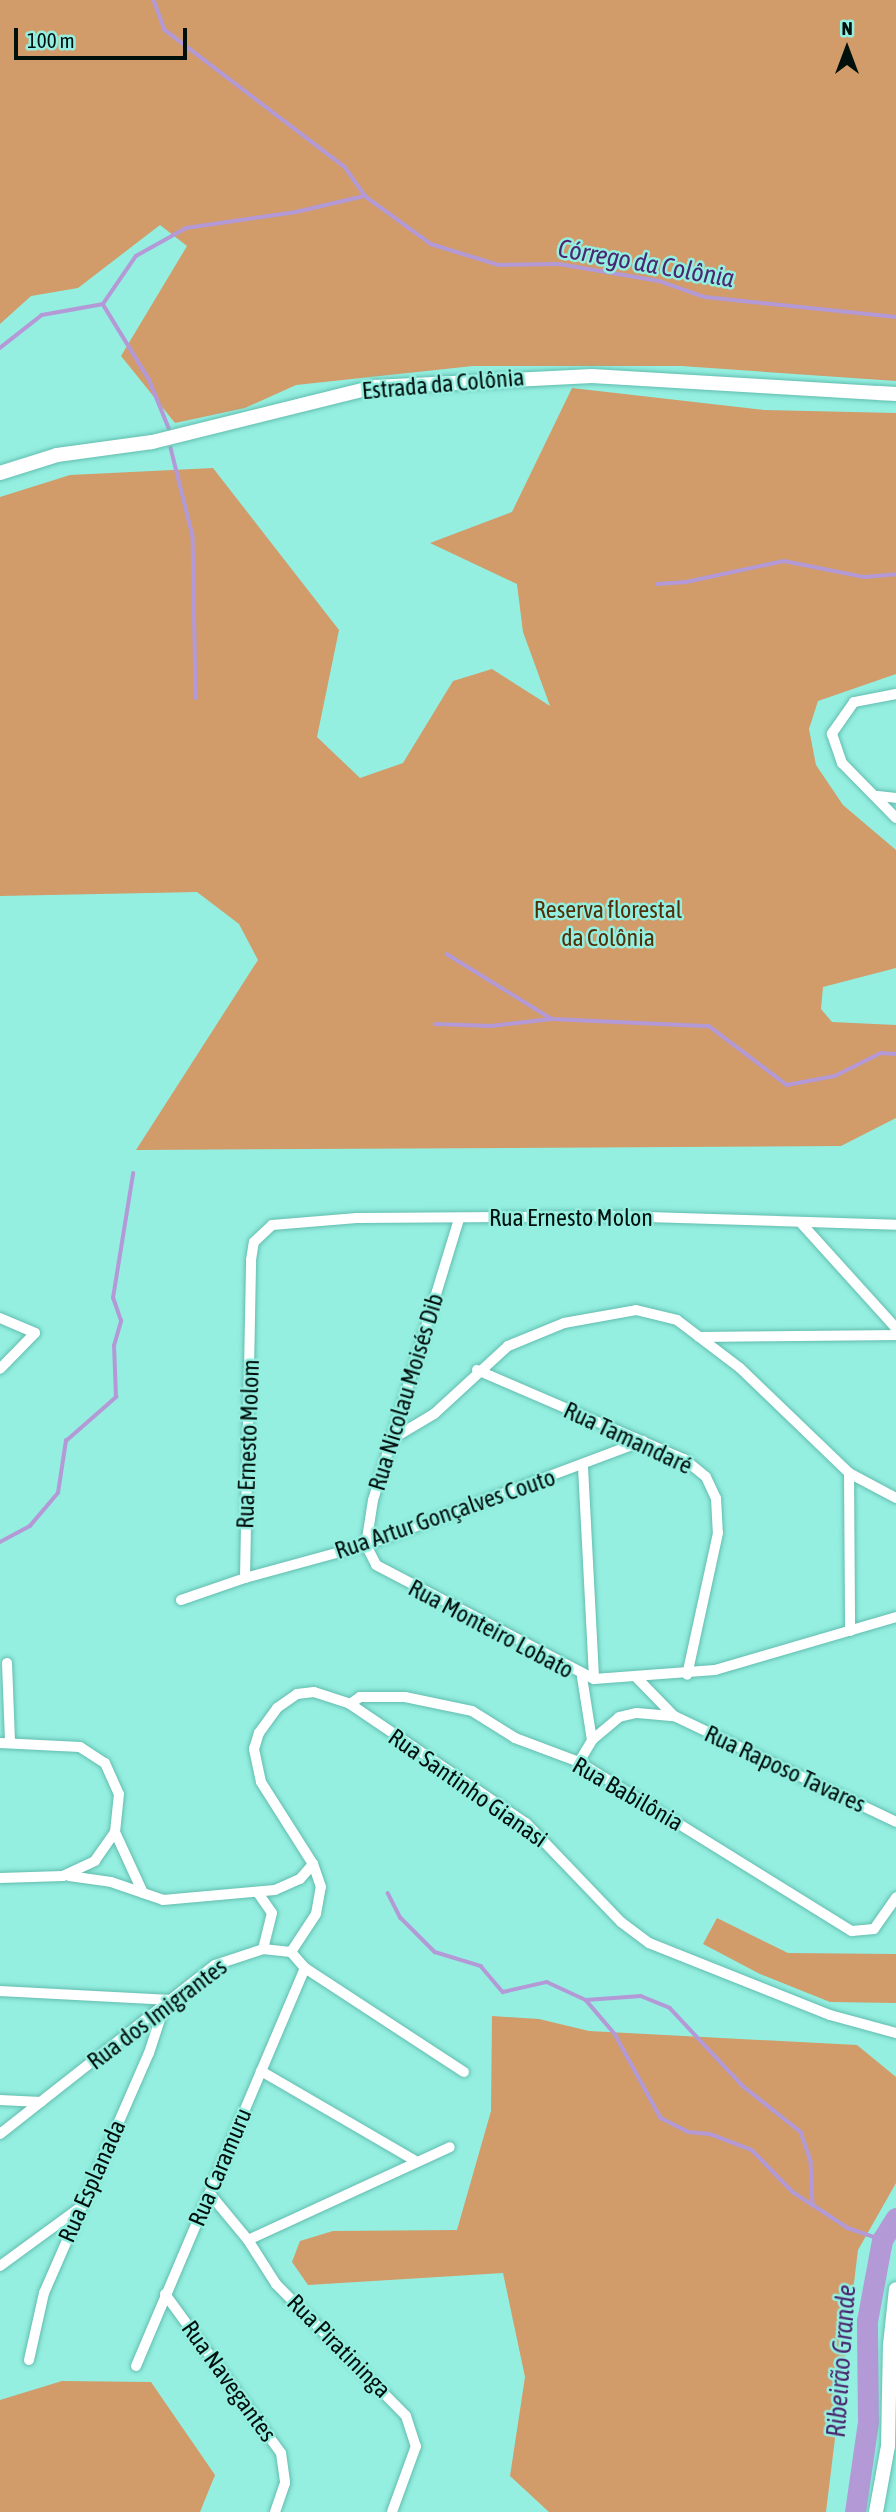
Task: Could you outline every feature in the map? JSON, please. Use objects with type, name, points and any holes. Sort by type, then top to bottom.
[{"type":"street","name":"Estrada da Colônia","points":[[0,473],[57,455],[152,443],[374,387],[592,376],[896,394]]},
{"type":"street","points":[[896,694],[854,702],[832,734],[842,763],[896,818]]},
{"type":"street","points":[[877,796],[896,798]]},
{"type":"street","name":"Rua Ernesto Molon","points":[[254,1242],[272,1225],[293,1220],[615,1216],[896,1225]]},
{"type":"street","name":"Rua Nicolau Moisés Dib","points":[[366,1545],[373,1500],[459,1219]]},
{"type":"street","points":[[802,1224],[896,1328]]},
{"type":"street","name":"Rua Ernesto Molom","points":[[245,1578],[254,1242]]},
{"type":"street","points":[[392,1439],[433,1414],[494,1354],[520,1341],[564,1323],[618,1310],[657,1313],[699,1337],[740,1368],[849,1473],[896,1498]]},
{"type":"street","points":[[0,1318],[34,1331],[30,1343],[0,1369]]},
{"type":"street","points":[[699,1337],[896,1335]]},
{"type":"street","name":"Rua Tamandaré","points":[[477,1370],[699,1468],[716,1498],[718,1533],[687,1675]]},
{"type":"street","name":"Rua Artur Gonçalves Couto","points":[[245,1578],[366,1545],[583,1466],[643,1441]]},
{"type":"street","points":[[583,1466],[592,1740]]},
{"type":"street","points":[[849,1473],[850,1631]]},
{"type":"street","name":"Rua Monteiro Lobato","points":[[366,1545],[376,1565],[588,1678],[687,1675],[735,1666],[896,1617]]},
{"type":"street","points":[[181,1600],[245,1578]]},
{"type":"street","points":[[7,1663],[5,1743],[79,1747],[105,1763],[119,1794],[115,1832],[95,1861],[62,1876]]},
{"type":"street","name":"Rua Raposo Tavares","points":[[636,1678],[674,1716],[896,1822]]},
{"type":"street","name":"Rua Santinho Gianasi","points":[[291,1952],[321,1899],[313,1864],[261,1782],[254,1749],[267,1720],[297,1694],[331,1695],[350,1704],[526,1823],[621,1922],[649,1943],[830,2015],[896,2033]]},
{"type":"street","name":"Rua Babilônia","points":[[350,1704],[369,1696],[453,1704],[533,1746],[579,1762],[852,1931],[874,1928],[896,1897]]},
{"type":"street","name":"Rua Raposo Tavares","points":[[579,1762],[592,1740],[619,1717],[637,1713],[674,1716]]},
{"type":"street","points":[[115,1832],[143,1893]]},
{"type":"street","points":[[0,1878],[62,1876],[111,1882],[171,1900],[258,1893],[294,1883],[313,1864]]},
{"type":"street","points":[[258,1893],[272,1913],[272,1927],[263,1950]]},
{"type":"street","name":"Rua dos Imigrantes","points":[[0,2134],[215,1965],[263,1950],[291,1952]]},
{"type":"street","points":[[291,1952],[305,1968],[464,2072]]},
{"type":"street","name":"Rua Caramuru","points":[[136,2366],[305,1968]]},
{"type":"street","points":[[0,1990],[168,2002]]},
{"type":"street","name":"Rua Esplanada","points":[[29,2360],[37,2311],[149,2053],[168,2002]]},
{"type":"street","points":[[261,2071],[414,2160]]},
{"type":"street","points":[[0,2100],[41,2102]]},
{"type":"street","points":[[248,2239],[414,2160],[450,2147]]},
{"type":"street","name":"Rua Piratininga","points":[[209,2194],[248,2239],[276,2284],[406,2416],[416,2446],[392,2512]]},
{"type":"street","points":[[0,2266],[80,2207]]},
{"type":"street","points":[[876,2512],[888,2446],[890,2345],[896,2289]]},
{"type":"street","name":"Rua Navegantes","points":[[165,2294],[281,2453],[285,2483],[275,2512]]},
{"type":"green space","points":[[0,0],[896,0],[896,381],[681,366],[473,366],[296,385],[245,408],[175,423],[121,356],[187,246],[160,225],[78,288],[31,296],[0,324]]},
{"type":"green space","name":"Reserva florestal da Colônia","points":[[572,388],[764,410],[896,413],[896,674],[818,701],[809,729],[816,765],[843,805],[896,850],[896,968],[823,987],[821,1009],[832,1022],[896,1025],[896,1118],[841,1146],[136,1150],[258,960],[239,924],[197,892],[0,896],[0,497],[70,475],[213,468],[339,630],[317,737],[360,778],[403,763],[453,681],[492,669],[550,706],[523,632],[517,584],[430,543],[512,512]]},
{"type":"green space","points":[[717,1918],[788,1953],[896,1954],[896,2003],[830,2002],[760,1974],[703,1944]]},
{"type":"green space","points":[[492,2016],[539,2019],[589,2031],[857,2045],[896,2077],[896,2183],[858,2250],[826,2512],[549,2512],[510,2476],[525,2377],[503,2273],[308,2285],[292,2262],[300,2241],[333,2231],[457,2230],[491,2111]]},
{"type":"green space","points":[[62,2381],[151,2382],[215,2475],[200,2512],[0,2512],[0,2400]]},
{"type":"waterway","name":"Córrego da Colônia","points":[[154,0],[165,30],[345,167],[365,196],[431,244],[499,265],[559,264],[659,281],[705,297],[896,317]]},
{"type":"waterway","name":"Córrego da Colônia","points":[[0,348],[42,315],[103,304],[136,256],[186,228],[296,212],[365,196]]},
{"type":"waterway","points":[[103,304],[149,379],[169,428]]},
{"type":"waterway","points":[[171,448],[193,536],[196,698]]},
{"type":"waterway","points":[[657,584],[686,582],[784,561],[864,577],[896,574]]},
{"type":"waterway","points":[[447,954],[552,1019],[709,1026],[787,1085],[835,1076],[881,1053],[896,1054]]},
{"type":"waterway","points":[[435,1024],[491,1026],[551,1019]]},
{"type":"waterway","points":[[0,1542],[30,1526],[58,1493],[66,1441],[116,1397],[114,1346],[121,1321],[113,1298],[133,1174]]},
{"type":"waterway","points":[[388,1893],[401,1918],[435,1952],[481,1966],[503,1992],[547,1982],[586,2000],[641,1996],[670,2008],[743,2086],[801,2132],[811,2161],[813,2205],[848,2228],[882,2240]]},
{"type":"waterway","points":[[586,2000],[615,2034],[661,2118],[688,2132],[710,2134],[752,2150],[793,2192],[812,2205]]},
{"type":"waterway","name":"Ribeirão Grande","points":[[855,2512],[868,2422],[867,2321],[882,2240],[896,2218]]}]
